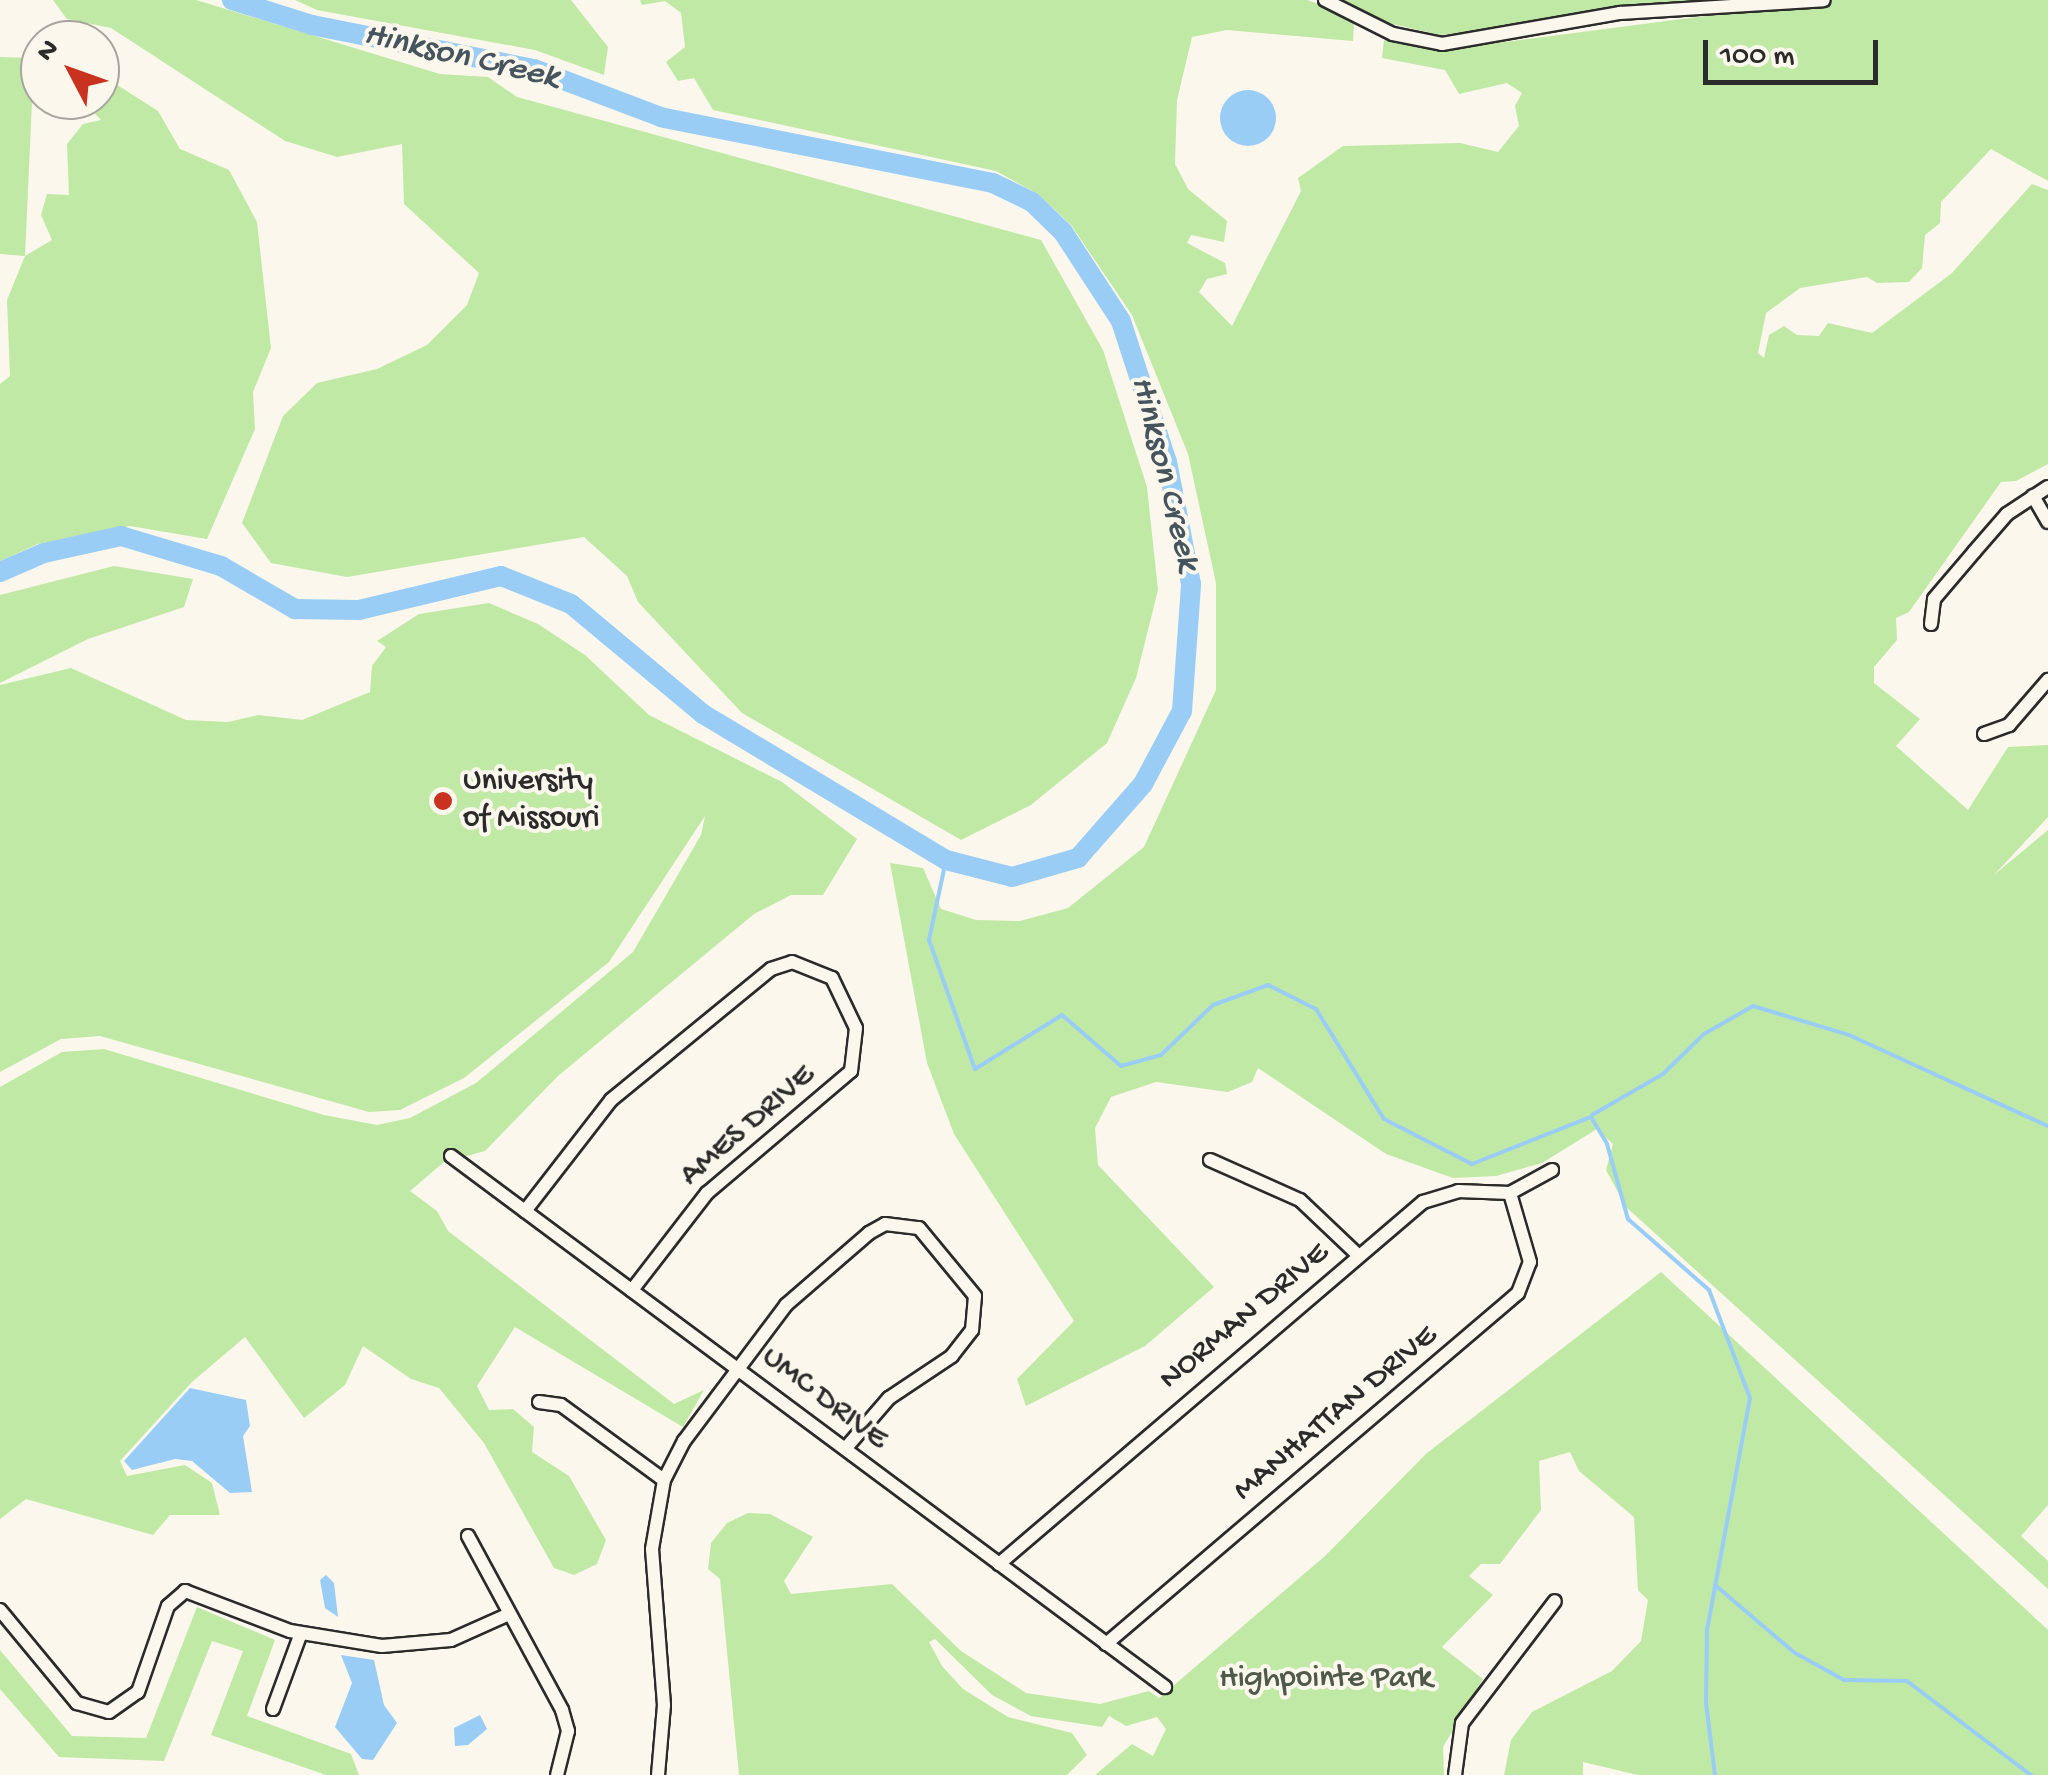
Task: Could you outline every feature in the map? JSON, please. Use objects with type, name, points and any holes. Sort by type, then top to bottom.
[{"type":"street","points":[[1325,0],[1392,34],[1442,44],[1620,14],[1824,0]]},
{"type":"street","points":[[1930,624],[1934,599],[2007,514],[2048,487]]},
{"type":"street","points":[[2033,496],[2048,522]]},
{"type":"street","points":[[1984,734],[2009,725],[2048,680]]},
{"type":"street","name":"AMES DRIVE","points":[[525,1211],[611,1100],[771,968],[812,965],[843,991],[856,1028],[851,1071],[707,1193],[632,1290]]},
{"type":"street","name":"UMC DRIVE","points":[[450,1156],[1165,1686]]},
{"type":"street","points":[[1210,1160],[1300,1200],[1359,1256]]},
{"type":"street","name":"NORMAN DRIVE","points":[[999,1564],[1359,1256],[1440,1194],[1510,1192],[1552,1170]]},
{"type":"street","name":"MANHATTAN DRIVE","points":[[1106,1644],[1518,1293],[1530,1262],[1510,1192]]},
{"type":"street","points":[[658,1775],[664,1705],[652,1550],[664,1480],[786,1305],[868,1233],[901,1223],[934,1238],[975,1296],[972,1330],[952,1356],[889,1398],[845,1449]]},
{"type":"street","points":[[539,1402],[561,1405],[664,1480]]},
{"type":"street","points":[[468,1536],[562,1710],[568,1732],[557,1775]]},
{"type":"street","points":[[0,1610],[77,1703],[109,1712],[138,1692],[177,1593],[192,1592],[301,1633],[382,1646],[451,1640],[509,1614]]},
{"type":"street","points":[[1454,1775],[1462,1723],[1555,1601]]},
{"type":"street","points":[[273,1709],[301,1633]]},
{"type":"green space","points":[[53,0],[196,0],[440,74],[488,77],[517,97],[1041,240],[1103,350],[1147,487],[1158,590],[1136,678],[1107,743],[1031,805],[961,840],[742,713],[638,602],[627,576],[584,537],[347,577],[271,563],[242,523],[283,416],[317,383],[377,369],[427,345],[467,305],[479,273],[404,204],[402,144],[337,157],[285,141],[120,34],[120,20],[67,19]]},
{"type":"green space","points":[[295,0],[571,0],[608,47],[604,75],[535,50],[317,10]]},
{"type":"green space","points":[[640,0],[1307,0],[1347,14],[1354,24],[1353,41],[1227,30],[1192,37],[1177,100],[1175,164],[1188,189],[1227,221],[1224,242],[1191,235],[1187,243],[1225,263],[1227,274],[1207,279],[1199,292],[1232,326],[1301,191],[1298,178],[1343,146],[1460,143],[1498,152],[1519,126],[1515,106],[1522,93],[1507,83],[1459,94],[1445,70],[1382,58],[1384,40],[1436,51],[1827,0],[2048,0],[2048,181],[1991,149],[1941,202],[1940,223],[1925,235],[1922,268],[1909,282],[1877,283],[1867,277],[1800,288],[1766,313],[1758,353],[1764,358],[1769,335],[1784,326],[1797,335],[1819,336],[1828,323],[1872,333],[1952,273],[2032,184],[2048,190],[2048,464],[2016,481],[2001,482],[1909,612],[1896,618],[1897,640],[1874,667],[1874,683],[1920,719],[1896,746],[1968,810],[2008,747],[2048,745],[2048,817],[1994,875],[2048,830],[2048,1505],[2021,1536],[2048,1561],[2048,1589],[1626,1207],[1606,1170],[1613,1144],[1597,1129],[1542,1163],[1496,1176],[1453,1178],[1386,1154],[1258,1068],[1252,1082],[1228,1092],[1156,1082],[1111,1097],[1095,1128],[1098,1165],[1214,1287],[1145,1346],[1026,1406],[1017,1379],[1074,1321],[954,1134],[927,1063],[890,863],[923,868],[941,909],[976,920],[1020,921],[1068,908],[1144,847],[1216,690],[1216,583],[1188,454],[1132,315],[1071,225],[1038,194],[996,171],[713,110],[694,78],[678,81],[666,62],[685,47],[681,13],[665,1],[642,5]]},
{"type":"green space","points":[[1331,0],[1711,0],[1440,35],[1367,18]]},
{"type":"green space","points":[[0,57],[20,58],[20,120],[31,120],[25,256],[0,254]]},
{"type":"green space","points":[[120,87],[158,111],[180,149],[229,170],[257,222],[271,348],[253,392],[255,429],[207,539],[130,526],[38,544],[0,561],[0,384],[10,376],[7,300],[25,256],[52,240],[41,215],[47,194],[69,195],[67,144],[83,124],[120,120]]},
{"type":"green space","points":[[114,566],[193,579],[184,607],[88,639],[0,683],[0,595]]},
{"type":"green space","points":[[489,603],[538,624],[585,655],[649,715],[782,782],[857,839],[823,895],[791,895],[754,914],[558,1076],[485,1151],[444,1162],[410,1191],[437,1211],[448,1231],[674,1404],[704,1390],[683,1427],[515,1327],[477,1386],[489,1410],[513,1409],[534,1427],[532,1452],[569,1476],[606,1540],[597,1564],[574,1575],[554,1568],[484,1443],[439,1388],[411,1379],[363,1346],[345,1385],[304,1418],[245,1337],[192,1382],[120,1461],[127,1476],[185,1465],[212,1483],[220,1515],[170,1515],[153,1535],[26,1499],[0,1519],[0,1087],[62,1052],[104,1049],[324,1115],[377,1125],[410,1118],[476,1083],[633,952],[701,835],[705,816],[609,962],[464,1078],[400,1110],[369,1112],[100,1036],[61,1039],[0,1072],[0,685],[71,668],[186,720],[228,722],[258,715],[302,720],[370,692],[372,666],[386,647],[377,641],[419,614]]},
{"type":"green space","name":"Highpointe Park","points":[[1661,1272],[2048,1630],[2048,1775],[1638,1775],[1583,1762],[1583,1775],[1504,1775],[1511,1740],[1532,1712],[1612,1671],[1641,1641],[1648,1600],[1638,1590],[1634,1517],[1579,1471],[1570,1452],[1539,1461],[1541,1510],[1500,1564],[1481,1564],[1469,1576],[1493,1595],[1442,1647],[1483,1679],[1443,1747],[1444,1775],[1095,1775],[1132,1744],[1153,1756],[1166,1729],[1157,1717],[1126,1726],[1109,1716],[1102,1727],[1031,1716],[992,1695],[935,1639],[929,1642],[942,1666],[963,1689],[1008,1717],[1072,1733],[1087,1755],[1067,1775],[739,1775],[720,1579],[708,1569],[711,1543],[727,1523],[748,1513],[770,1514],[813,1537],[784,1581],[791,1594],[892,1584],[961,1651],[1026,1693],[1100,1704],[1149,1691],[1159,1698],[1325,1556],[1427,1453]]},
{"type":"green space","points":[[197,1607],[275,1640],[247,1716],[351,1754],[359,1775],[326,1775],[211,1735],[243,1651],[212,1641],[164,1761],[59,1757],[0,1689],[0,1650],[72,1736],[146,1738]]},
{"type":"water","points":[[1248,90],[1268,98],[1276,118],[1268,138],[1248,146],[1228,138],[1220,118],[1228,98]]},
{"type":"water","points":[[190,1388],[246,1400],[250,1426],[243,1436],[252,1492],[230,1493],[192,1461],[175,1459],[132,1470],[124,1461]]},
{"type":"water","points":[[326,1575],[334,1583],[338,1617],[325,1608],[320,1580]]},
{"type":"water","points":[[341,1655],[374,1660],[384,1705],[397,1723],[373,1760],[362,1759],[335,1727],[352,1683]]},
{"type":"water","points":[[480,1715],[487,1729],[468,1745],[455,1746],[454,1728]]},
{"type":"waterway","name":"Hinkson Creek","points":[[0,572],[44,553],[121,536],[221,566],[295,609],[359,610],[501,576],[571,604],[703,714],[946,860],[1012,877],[1078,858],[1143,784],[1182,711],[1191,584],[1167,462],[1121,321],[1063,232],[1032,202],[993,183],[661,117],[534,69],[312,25],[232,0]]},
{"type":"waterway","points":[[946,860],[929,940],[975,1069],[1062,1015],[1121,1066],[1161,1055],[1213,1005],[1268,985],[1316,1009],[1384,1119],[1472,1164],[1591,1117],[1607,1144],[1628,1219],[1709,1290],[1750,1398],[1707,1629],[1706,1703],[1715,1775]]},
{"type":"waterway","points":[[1592,1115],[1663,1074],[1704,1034],[1753,1006],[1849,1035],[2048,1126]]},
{"type":"waterway","points":[[1715,1585],[1795,1653],[1844,1680],[1907,1681],[2031,1775]]},
{"type":"place","name":"University of Missouri","points":[[443,801]]}]
